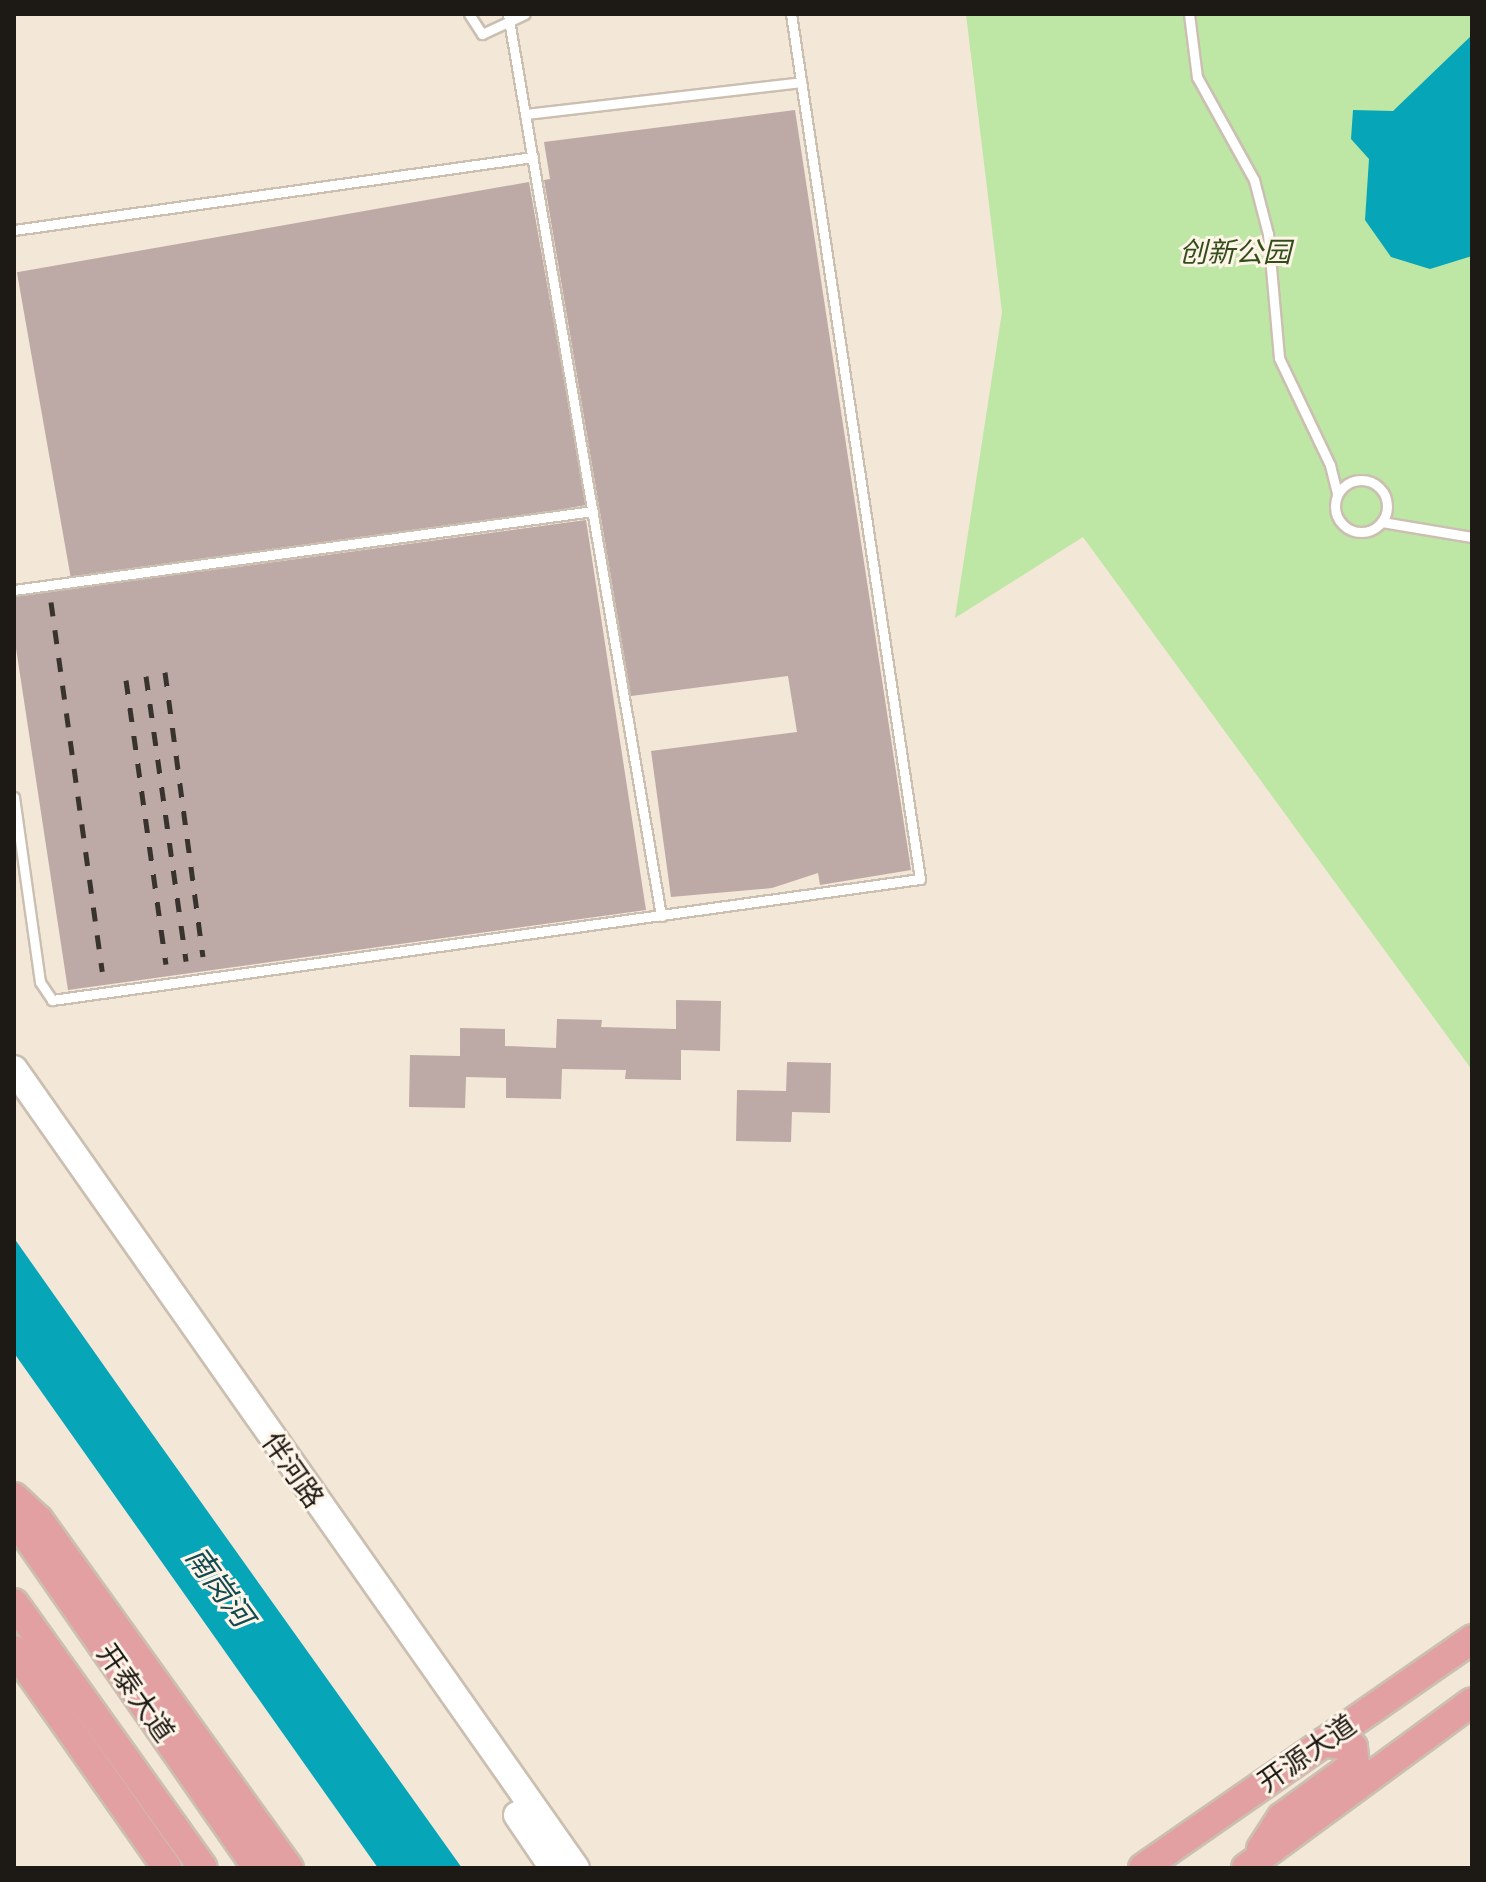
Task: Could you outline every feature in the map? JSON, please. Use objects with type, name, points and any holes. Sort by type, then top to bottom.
[{"type":"main road","points":[[14,1497],[38,1519],[289,1868]]},
{"type":"main road","name":"开泰大道","points":[[14,1518],[257,1868]]},
{"type":"main road","name":"开泰大道","points":[[14,1603],[203,1868]]},
{"type":"main road","name":"开源大道","points":[[1143,1868],[1472,1639]]},
{"type":"main road","points":[[14,1650],[167,1868]]},
{"type":"main road","name":"开源大道","points":[[1248,1867],[1472,1702]]},
{"type":"main road","points":[[1248,1867],[1282,1817],[1355,1764],[1353,1747],[1323,1742]]},
{"type":"street","name":"伴河路","points":[[14,1069],[576,1868]]},
{"type":"street","name":"伴河路","points":[[14,1098],[553,1868]]},
{"type":"lane","points":[[469,14],[482,34],[511,25],[525,14]]},
{"type":"lane","points":[[508,14],[661,916]]},
{"type":"lane","points":[[14,797],[40,982],[52,1000],[920,879],[791,14]]},
{"type":"lane","points":[[1189,14],[1197,77],[1254,180],[1268,234],[1279,358],[1330,465],[1337,493],[1334,510],[1343,526],[1368,532],[1382,522],[1387,506],[1375,484],[1350,482],[1337,493]]},
{"type":"lane","points":[[526,114],[801,82]]},
{"type":"lane","points":[[14,230],[533,157]]},
{"type":"lane","points":[[14,590],[593,511]]},
{"type":"lane","points":[[1382,522],[1472,537]]},
{"type":"green space","name":"创新公园","points":[[966,14],[1472,14],[1472,1070],[1083,537],[955,618],[1002,312]]},
{"type":"water","points":[[1472,35],[1472,256],[1430,269],[1391,257],[1365,220],[1369,159],[1351,139],[1353,110],[1393,111]]},
{"type":"water","name":"南岗河","points":[[14,1238],[462,1868],[378,1868],[14,1353]]},
{"type":"building","points":[[795,110],[911,870],[820,885],[818,873],[772,888],[671,897],[651,751],[797,732],[788,676],[631,696],[544,180],[550,179],[544,142]]},
{"type":"building","points":[[529,182],[586,505],[74,595],[17,272]]},
{"type":"building","points":[[586,520],[646,910],[68,990],[14,635],[14,597]]},
{"type":"building","points":[[676,1000],[721,1001],[720,1051],[681,1050],[681,1080],[625,1079],[626,1070],[562,1069],[561,1099],[506,1098],[506,1078],[466,1077],[465,1108],[409,1107],[410,1055],[460,1056],[460,1028],[505,1029],[505,1046],[556,1048],[557,1019],[602,1020],[601,1027],[676,1029]]},
{"type":"building","points":[[787,1062],[831,1063],[830,1113],[792,1112],[791,1142],[736,1141],[737,1090],[786,1091]]},
{"type":"railway","points":[[51,602],[102,971]]},
{"type":"railway","points":[[165,672],[203,956]]},
{"type":"railway","points":[[146,676],[186,961]]},
{"type":"railway","points":[[126,680],[166,964]]}]
